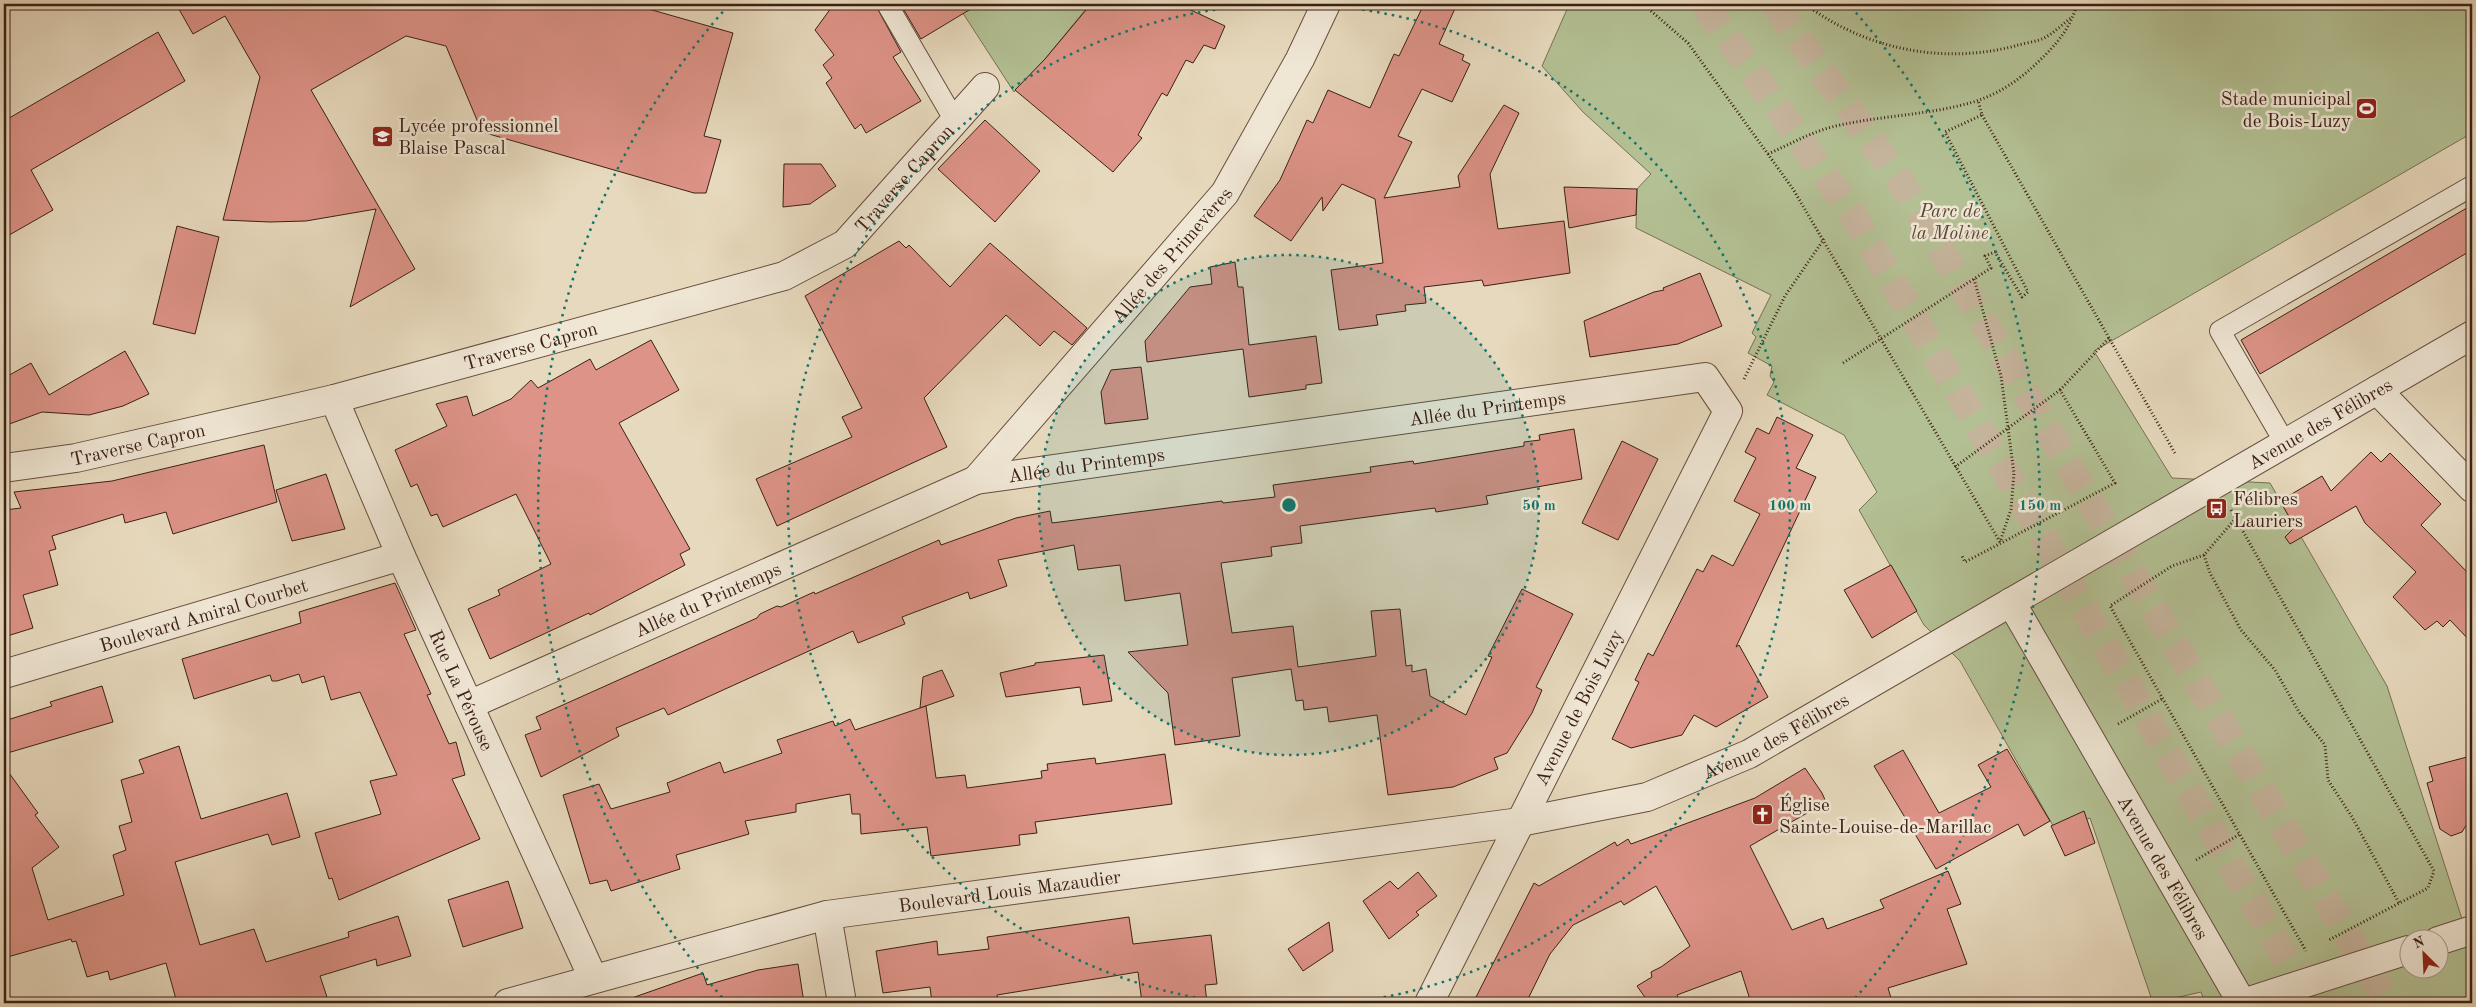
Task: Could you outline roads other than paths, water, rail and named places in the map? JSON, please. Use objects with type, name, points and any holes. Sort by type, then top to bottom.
[{"type":"street","name":"Allée des Primevères","points":[[976,480],[1225,193],[1300,60],[1326,4]]},
{"type":"street","name":"Traverse Capron","points":[[4,468],[76,458],[334,399],[784,276],[844,244],[985,86]]},
{"type":"street","name":"Avenue des Félibres","points":[[1520,822],[1647,797],[1749,754],[2472,335]]},
{"type":"street","name":"Allée du Printemps","points":[[469,705],[976,480],[1705,377],[1728,411]]},
{"type":"street","points":[[2377,390],[2472,488]]},
{"type":"street","name":"Rue La Pérouse","points":[[334,399],[402,556],[593,978]]},
{"type":"street","name":"Avenue de Bois Luzy","points":[[1429,1003],[1728,411]]},
{"type":"street","name":"Boulevard Amiral Courbet","points":[[4,674],[402,556]]},
{"type":"street","name":"Avenue des Félibres","points":[[2011,602],[2242,1003]]},
{"type":"street","name":"Boulevard Louis Mazaudier","points":[[508,1003],[593,978],[826,916],[1520,822]]},
{"type":"street","points":[[826,916],[842,1003]]},
{"type":"street","points":[[2448,938],[2472,930]]},
{"type":"street","points":[[2242,1003],[2398,953]]},
{"type":"lane","points":[[887,4],[955,121]]},
{"type":"lane","points":[[2285,443],[2220,331],[2472,186]]},
{"type":"tunnel","points":[[1704,4],[1851,212],[2012,483],[2311,1003]]},
{"type":"tunnel","points":[[1774,4],[1899,179],[2388,1003]]},
{"type":"place","name":"Stade municipal de Bois-Luzy","points":[[2367,109]]},
{"type":"place","name":"Lycée professionnel Blaise Pascal","points":[[382,136]]},
{"type":"place","name":"Félibres Lauriers","points":[[2217,509]]},
{"type":"place","name":"Église Sainte-Louise-de-Marillac","points":[[1763,815]]},
{"type":"park label","name":"Parc de la Moline","points":[[1950,221]]}]
